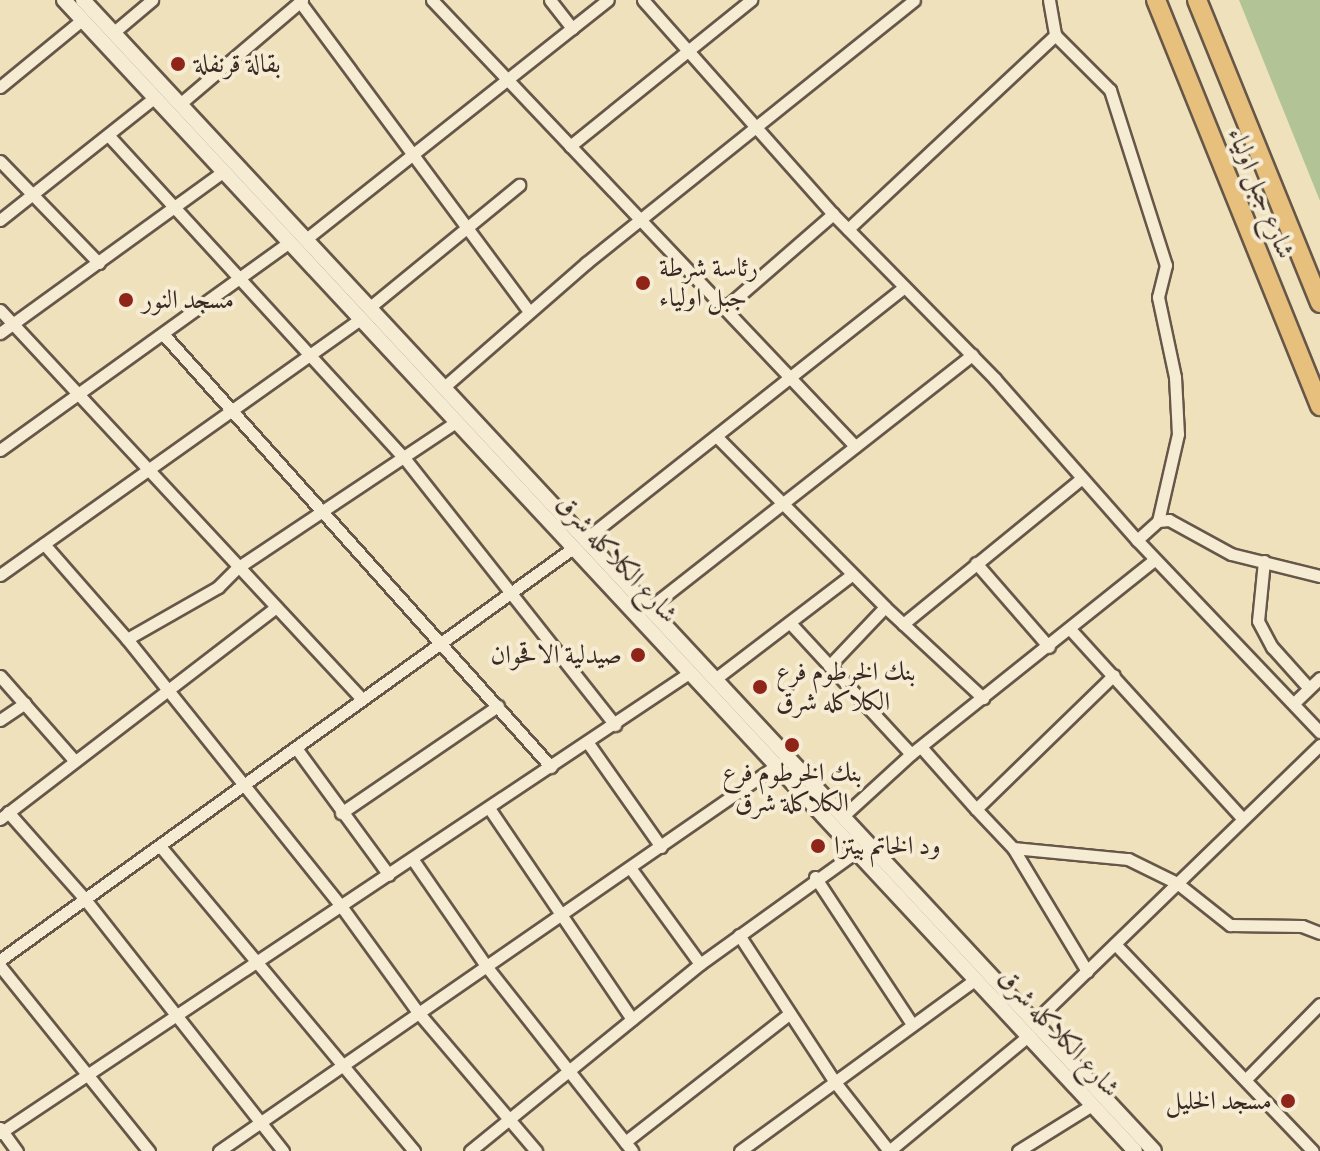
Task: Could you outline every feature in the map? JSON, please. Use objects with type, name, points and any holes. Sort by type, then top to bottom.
[{"type":"highway","name":"شارع جبل اولياء","points":[[1156,0],[1320,406]]},
{"type":"highway","name":"شارع جبل اولياء","points":[[1197,0],[1320,303]]},
{"type":"street","name":"شارع الكلاكله شرق","points":[[64,0],[289,242],[444,387],[689,673],[976,979],[1154,1151]]},
{"type":"street","name":"شارع الكلاكله شرق","points":[[83,0],[306,239],[456,422],[648,609],[715,679],[1031,1029],[1092,1105],[1135,1151]]},
{"type":"street","points":[[114,32],[152,0]]},
{"type":"street","points":[[432,0],[855,446]]},
{"type":"street","points":[[550,0],[572,28]]},
{"type":"street","points":[[306,239],[412,152],[608,0]]},
{"type":"street","points":[[643,0],[833,214],[972,355],[1137,540],[1320,732]]},
{"type":"street","points":[[570,146],[691,52],[751,0]]},
{"type":"street","points":[[444,387],[640,219],[757,129],[914,0]]},
{"type":"street","points":[[1049,0],[1055,35],[1110,90],[1166,265],[1158,297],[1175,377],[1178,434],[1158,521],[1137,540]]},
{"type":"street","points":[[181,103],[301,1],[529,311]]},
{"type":"street","points":[[0,87],[82,20]]},
{"type":"street","points":[[848,229],[1055,35]]},
{"type":"street","points":[[0,220],[154,98]]},
{"type":"street","points":[[109,136],[238,281],[405,459],[615,725]]},
{"type":"street","points":[[0,161],[99,263]]},
{"type":"street","points":[[0,333],[224,171]]},
{"type":"street","points":[[0,575],[365,313],[519,185]]},
{"type":"street","points":[[726,307],[833,214]]},
{"type":"street","points":[[0,450],[164,335],[289,242]]},
{"type":"street","points":[[0,960],[578,544],[904,287]]},
{"type":"street","points":[[0,310],[82,394],[237,568],[362,699]]},
{"type":"street","points":[[164,335],[551,767]]},
{"type":"street","points":[[648,609],[782,508],[855,446],[972,355]]},
{"type":"street","points":[[127,639],[218,587],[237,568],[405,459],[456,422]]},
{"type":"street","points":[[717,437],[850,576],[983,698]]},
{"type":"street","points":[[903,624],[1082,478]]},
{"type":"street","points":[[1158,521],[1181,523],[1231,554],[1320,576]]},
{"type":"street","points":[[44,544],[127,639],[341,906],[417,1011],[536,1151]]},
{"type":"street","points":[[842,817],[916,750],[1049,647],[1155,559]]},
{"type":"street","points":[[1264,561],[1258,621],[1272,647],[1307,686]]},
{"type":"street","points":[[976,563],[1049,647]]},
{"type":"street","points":[[715,679],[850,576]]},
{"type":"street","points":[[276,607],[4,816],[84,898],[283,1151]]},
{"type":"street","points":[[829,666],[885,607]]},
{"type":"street","points":[[791,624],[829,666],[1013,848],[1087,971]]},
{"type":"street","points":[[1070,629],[1242,818]]},
{"type":"street","points":[[17,1151],[1,1131],[179,1017],[689,673]]},
{"type":"street","points":[[976,809],[1114,675]]},
{"type":"street","points":[[0,676],[75,761]]},
{"type":"street","points":[[1294,703],[1307,686],[1320,678]]},
{"type":"street","points":[[0,720],[25,703]]},
{"type":"street","points":[[341,813],[498,706]]},
{"type":"street","points":[[588,743],[661,847]]},
{"type":"street","points":[[739,935],[834,1081],[889,1151],[1031,1029],[1242,818],[1320,745]]},
{"type":"street","points":[[296,748],[389,875]]},
{"type":"street","points":[[219,1151],[417,1011],[631,869],[777,765]]},
{"type":"street","points":[[489,808],[632,1019]]},
{"type":"street","points":[[160,846],[260,962],[341,1066],[414,1151]]},
{"type":"street","points":[[1013,848],[1128,859],[1177,883],[1230,925],[1302,926],[1320,933]]},
{"type":"street","points":[[470,1151],[700,964],[815,877],[857,851]]},
{"type":"street","points":[[413,860],[486,966],[628,1147],[790,1013]]},
{"type":"street","points":[[631,869],[700,964]]},
{"type":"street","points":[[815,877],[912,1024]]},
{"type":"street","points":[[1115,944],[1247,1078],[1313,1151]]},
{"type":"street","points":[[0,966],[149,1151]]},
{"type":"street","points":[[740,1151],[976,979]]},
{"type":"street","points":[[1247,1078],[1320,1004]]},
{"type":"street","points":[[1310,1014],[1320,1025]]},
{"type":"street","points":[[1018,1151],[1092,1105]]},
{"type":"green space","points":[[1239,0],[1320,0],[1320,201]]},
{"type":"place","name":"بقالة قرنفلة","points":[[178,64]]},
{"type":"place","name":"رئاسة شرطة جبل اولياء","points":[[643,283]]},
{"type":"place","name":"مسجد النور","points":[[126,300]]},
{"type":"place","name":"صيدلية الاقحوان","points":[[638,655]]},
{"type":"place","name":"بنك الخرطوم فرع الكلاكله شرق","points":[[760,687]]},
{"type":"place","name":"بنك الخرطوم فرع الكلاكلة شرق","points":[[792,745]]},
{"type":"place","name":"ود الخاتم بيتزا","points":[[818,846]]},
{"type":"place","name":"مسجد الخليل","points":[[1288,1101]]}]
